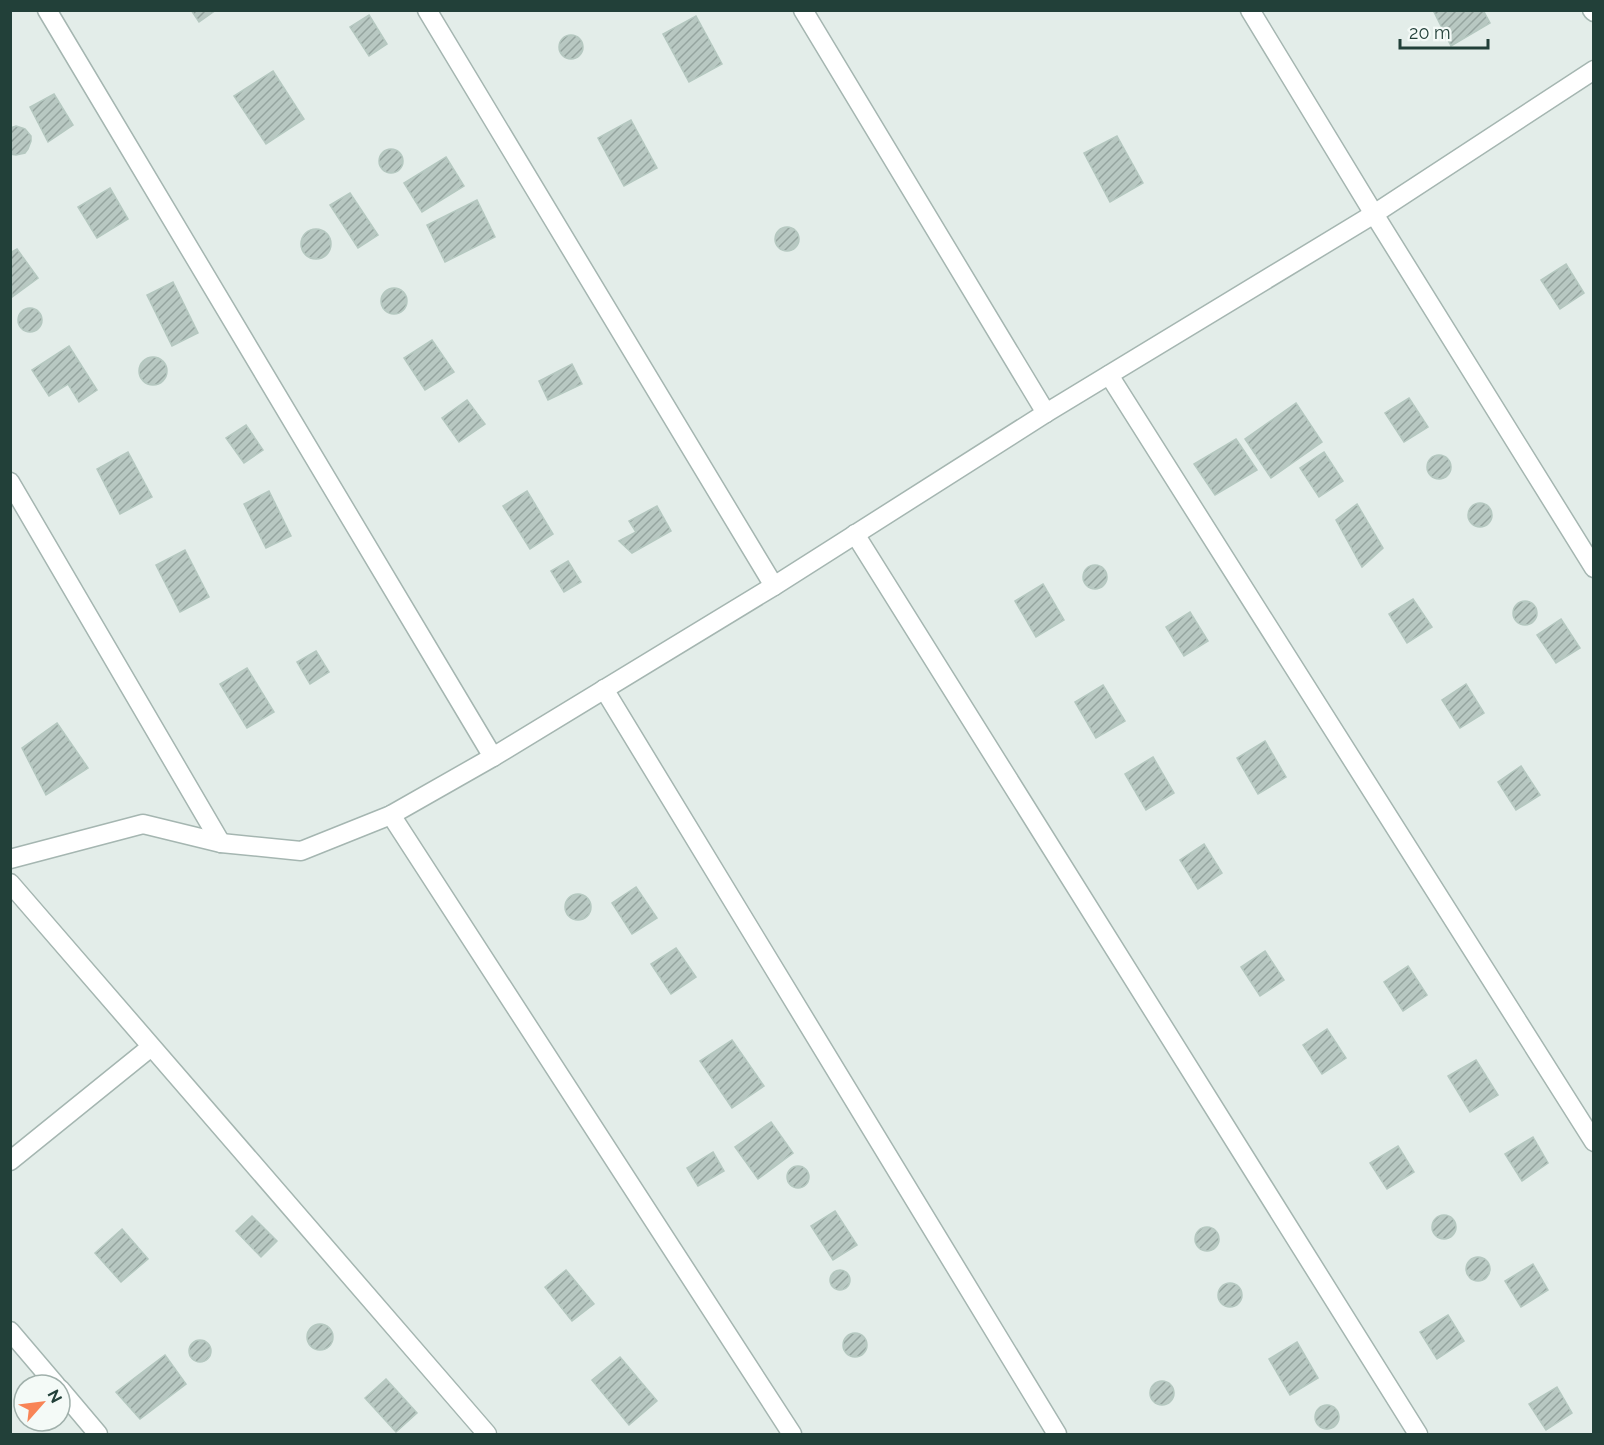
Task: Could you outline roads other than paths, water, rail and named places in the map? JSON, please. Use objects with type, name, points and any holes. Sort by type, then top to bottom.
[{"type":"street","points":[[47,10],[493,757]]},
{"type":"street","points":[[428,10],[774,586]]},
{"type":"street","points":[[803,10],[1046,413]]},
{"type":"street","points":[[1250,10],[1593,568]]},
{"type":"street","points":[[10,859],[143,824],[221,843],[301,851],[391,815],[493,757],[774,586],[1046,413],[1374,214],[1593,70]]},
{"type":"street","points":[[1109,375],[1593,1142]]},
{"type":"street","points":[[10,482],[221,843]]},
{"type":"street","points":[[855,534],[1418,1434]]},
{"type":"street","points":[[604,689],[1057,1434]]},
{"type":"street","points":[[391,815],[792,1434]]},
{"type":"street","points":[[10,883],[487,1434]]},
{"type":"street","points":[[10,1161],[151,1047]]},
{"type":"street","points":[[10,1331],[46,1373]]},
{"type":"street","points":[[72,1403],[98,1434]]}]
